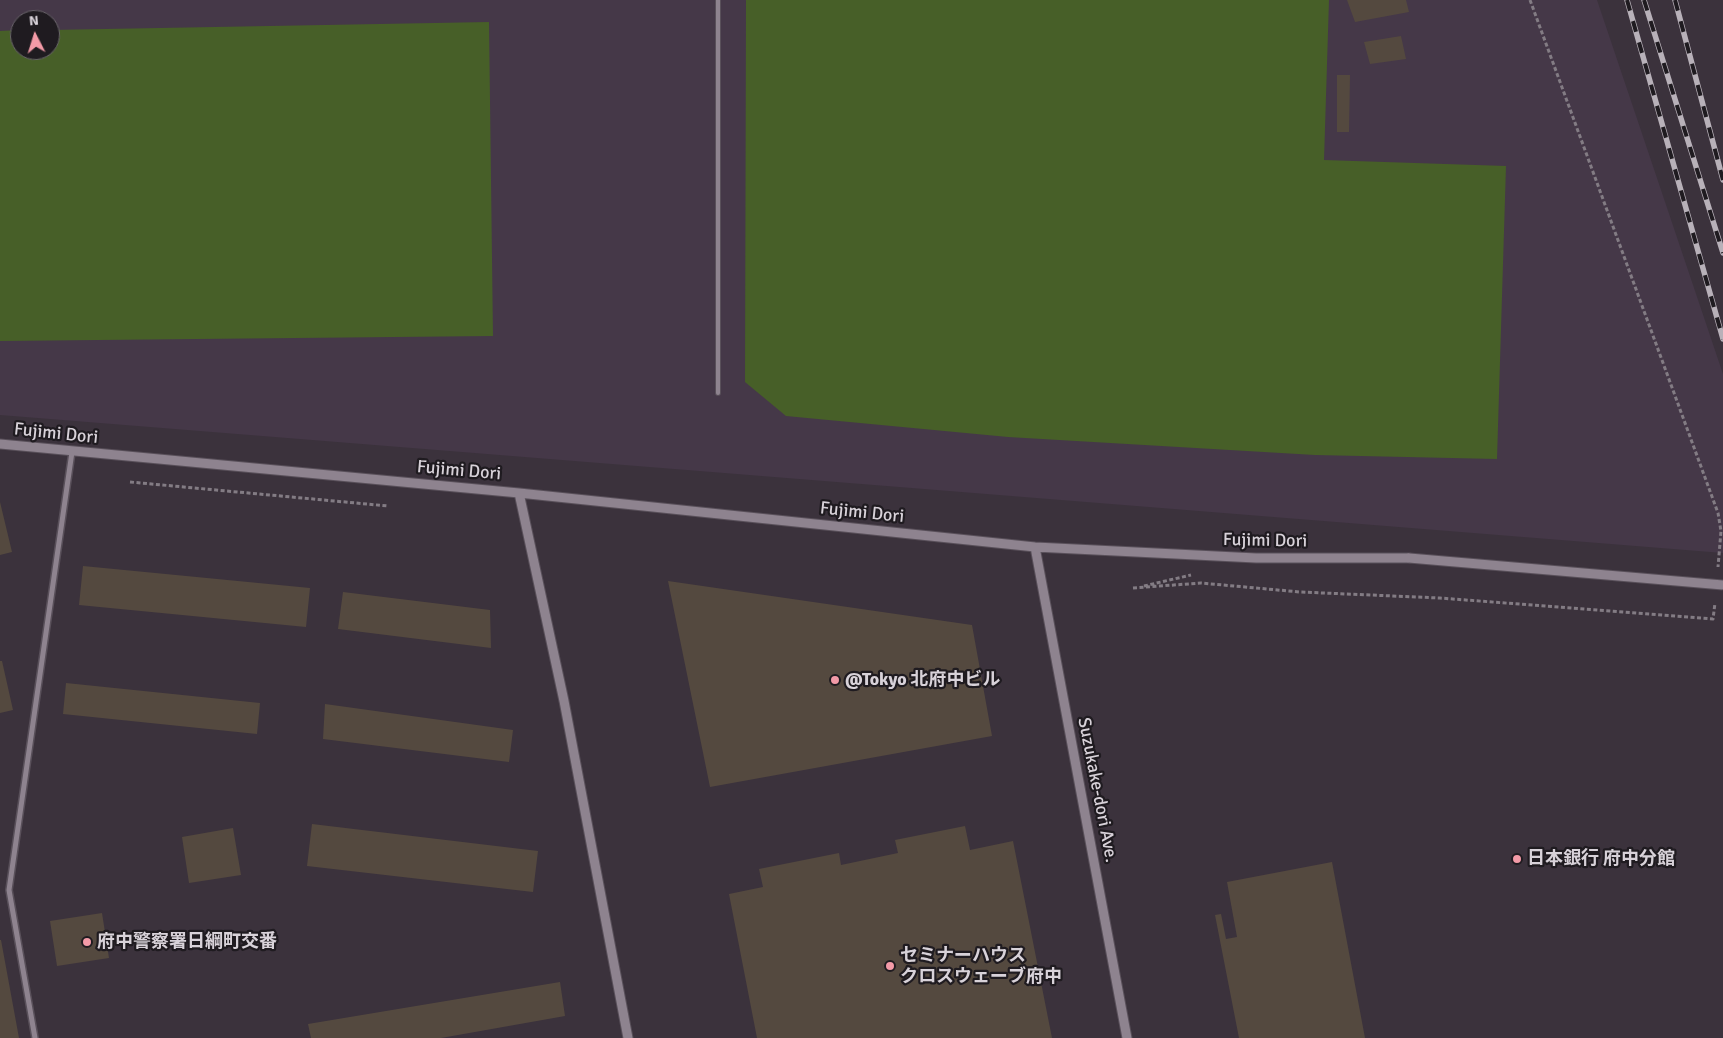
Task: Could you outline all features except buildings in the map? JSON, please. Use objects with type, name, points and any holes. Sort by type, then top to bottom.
[{"type":"street","name":"Fujimi Dori","points":[[0,444],[519,493],[1035,547],[1256,558],[1410,558],[1723,584]]},
{"type":"street","points":[[35,1038],[9,890],[72,452]]},
{"type":"street","points":[[519,493],[564,701],[628,1038]]},
{"type":"street","name":"Suzukake-dori Ave.","points":[[1035,547],[1127,1038]]},
{"type":"lane","points":[[718,0],[718,393]]},
{"type":"path","points":[[1530,0],[1718,513],[1722,531],[1718,570]]},
{"type":"path","points":[[130,482],[388,506]]},
{"type":"path","points":[[1193,574],[1134,588],[1201,583],[1300,592],[1440,598],[1713,619],[1715,599]]},
{"type":"shaded area","points":[[0,0],[1597,0],[1723,374],[1723,553],[0,415]]},
{"type":"green space","points":[[746,0],[1329,0],[1324,160],[1506,166],[1497,459],[1315,455],[1008,437],[786,416],[745,382]]},
{"type":"green space","points":[[489,22],[493,336],[0,341],[0,31],[10,30],[10,60],[60,60],[60,30]]},
{"type":"railway","points":[[1627,0],[1723,339]]},
{"type":"railway","points":[[1644,0],[1723,253]]},
{"type":"railway","points":[[1675,0],[1723,180]]},
{"type":"place","name":"@Tokyo 北府中ビル","points":[[835,680]]},
{"type":"place","name":"日本銀行 府中分館","points":[[1517,859]]},
{"type":"place","name":"府中警察署日綱町交番","points":[[87,942]]},
{"type":"place","name":"セミナーハウス クロスウェーブ府中","points":[[890,966]]}]
